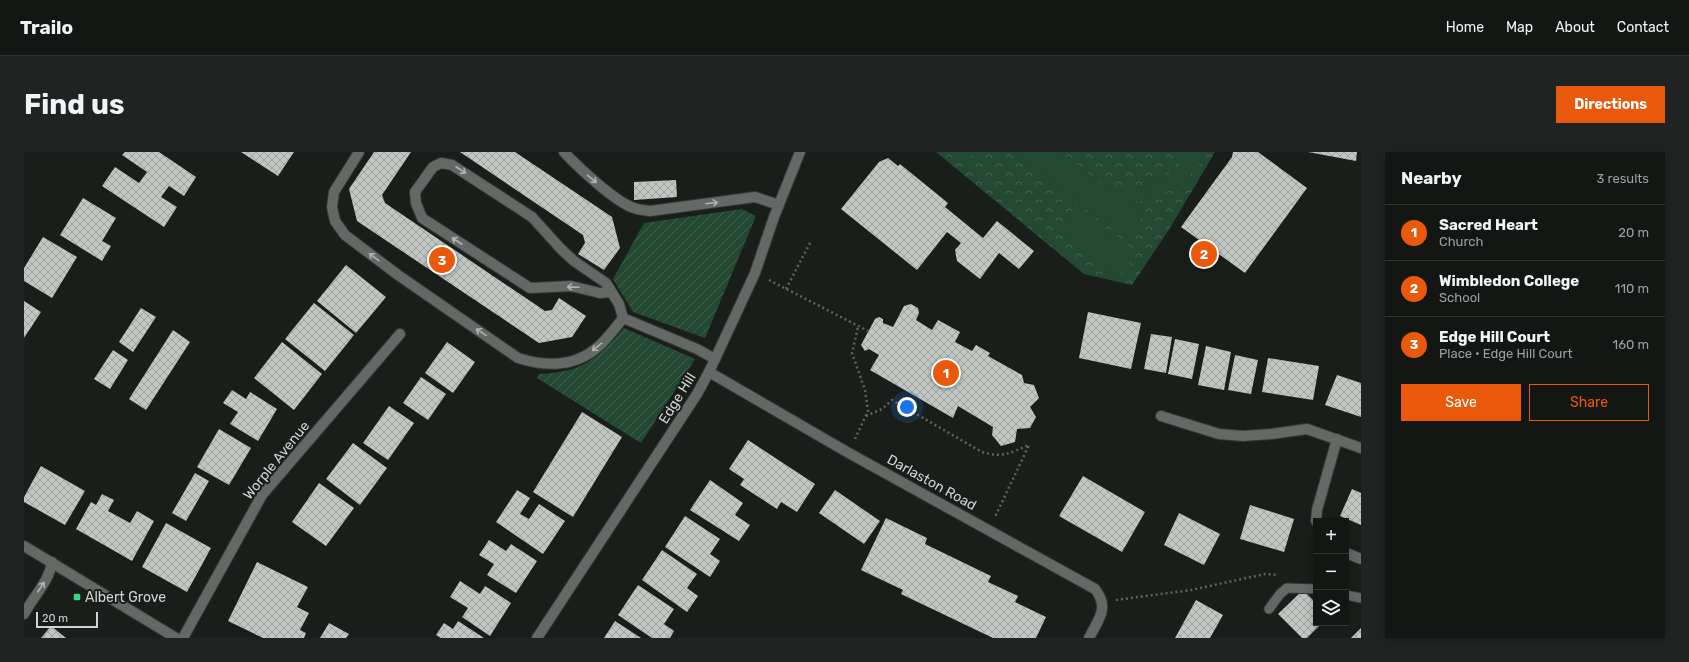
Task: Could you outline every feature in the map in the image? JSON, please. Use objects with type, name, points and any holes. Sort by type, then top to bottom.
[{"type":"street","points":[[359,152],[334,192],[332,207],[335,221],[345,235],[404,279],[518,358],[534,363],[558,365],[578,359],[599,347],[623,318]]},
{"type":"street","points":[[564,152],[607,191],[634,208],[650,210],[755,197],[779,205]]},
{"type":"street","name":"Edge Hill","points":[[537,638],[697,394],[709,372],[755,273],[779,205],[800,152]]},
{"type":"street","points":[[611,292],[600,293],[571,286],[530,288],[422,218],[416,204],[415,192],[433,167],[441,163],[452,165],[532,217],[560,249],[574,261],[606,283],[619,304],[623,318]]},
{"type":"street","points":[[623,318],[697,349],[716,359]]},
{"type":"street","name":"Worple Avenue","points":[[183,638],[262,495],[400,334]]},
{"type":"street","name":"Darlaston Road","points":[[709,372],[847,452],[1095,590],[1103,602]]},
{"type":"street","points":[[1161,416],[1219,434],[1242,436],[1307,429],[1361,448]]},
{"type":"street","points":[[1316,518],[1317,510],[1338,439]]},
{"type":"street","points":[[24,546],[176,638]]},
{"type":"street","points":[[1348,554],[1361,559]]},
{"type":"street","points":[[25,612],[51,569],[52,562]]},
{"type":"street","points":[[1089,638],[1100,618],[1103,602]]},
{"type":"lane","points":[[1269,610],[1280,594],[1287,588],[1313,589]]},
{"type":"lane","points":[[1349,596],[1361,598]]},
{"type":"path","points":[[786,289],[812,241]]},
{"type":"path","points":[[755,273],[868,331]]},
{"type":"path","points":[[857,435],[868,411],[865,390],[852,353],[858,327]]},
{"type":"path","points":[[866,416],[882,409],[892,400],[982,452],[993,455],[1006,455],[1029,445],[997,514]]},
{"type":"path","points":[[1103,602],[1191,590],[1265,574],[1284,576]]},
{"type":"green space","points":[[936,152],[1215,152],[1170,228],[1132,285],[1084,274]]},
{"type":"green space","points":[[951,152],[974,152],[965,163]]},
{"type":"green space","points":[[1012,152],[1060,152],[1113,192],[1156,181],[1174,170],[1189,152],[1207,152],[1191,174],[1174,188],[1155,197],[1129,204],[1143,216],[1125,239]]},
{"type":"green space","points":[[1076,205],[1138,253],[1117,279],[1056,231]]},
{"type":"green space","points":[[742,209],[756,216],[705,338],[633,312],[613,279],[644,223]]},
{"type":"green space","points":[[624,328],[695,359],[641,443],[537,378],[539,374],[567,370],[588,362],[605,348]]},
{"type":"building","points":[[125,152],[159,152],[196,177],[184,196],[169,186],[161,197],[177,207],[164,227],[102,186],[115,167],[139,183],[147,172],[122,155]]},
{"type":"building","points":[[241,152],[294,152],[278,176]]},
{"type":"building","points":[[374,152],[411,152],[382,195],[385,203],[545,311],[552,310],[559,298],[586,316],[572,337],[539,343],[357,221],[349,189]]},
{"type":"building","points":[[460,152],[515,152],[612,217],[620,248],[604,270],[578,254],[585,243],[583,235]]},
{"type":"building","points":[[1233,152],[1258,152],[1307,188],[1245,273],[1181,227],[1232,157]]},
{"type":"building","points":[[1308,152],[1357,152],[1356,161]]},
{"type":"building","points":[[888,158],[898,166],[900,164],[948,203],[945,207],[983,238],[997,221],[1034,251],[1019,269],[999,253],[980,279],[957,261],[955,250],[961,243],[947,232],[917,270],[841,209],[879,162]]},
{"type":"building","points":[[676,180],[677,197],[634,200],[634,182]]},
{"type":"building","points":[[83,198],[116,218],[102,241],[111,246],[102,261],[60,235]]},
{"type":"building","points":[[43,237],[77,257],[52,298],[24,281],[24,268]]},
{"type":"building","points":[[346,265],[386,297],[356,333],[317,301]]},
{"type":"building","points":[[24,301],[41,312],[24,338]]},
{"type":"building","points":[[314,303],[354,335],[325,371],[285,339]]},
{"type":"building","points":[[911,304],[918,308],[919,313],[916,320],[932,330],[938,320],[960,332],[955,342],[972,351],[976,345],[990,353],[988,356],[1022,375],[1024,383],[1034,385],[1039,398],[1030,407],[1036,417],[1030,428],[1017,429],[1015,442],[1001,446],[992,435],[993,427],[958,406],[953,418],[870,370],[879,355],[869,349],[865,351],[861,345],[875,319],[879,317],[883,319],[883,323],[893,327],[904,306]]},
{"type":"building","points":[[141,308],[156,317],[133,352],[119,342]]},
{"type":"building","points":[[1088,312],[1141,323],[1131,369],[1079,358]]},
{"type":"building","points":[[173,330],[190,342],[146,410],[129,399]]},
{"type":"building","points":[[1151,334],[1172,337],[1166,373],[1144,369]]},
{"type":"building","points":[[1175,339],[1199,344],[1192,379],[1168,374]]},
{"type":"building","points":[[282,342],[322,374],[294,410],[254,378]]},
{"type":"building","points":[[447,342],[475,362],[453,393],[425,373]]},
{"type":"building","points":[[1206,346],[1231,352],[1224,390],[1198,385]]},
{"type":"building","points":[[113,350],[128,360],[110,389],[94,379]]},
{"type":"building","points":[[1235,355],[1258,360],[1251,394],[1228,390]]},
{"type":"building","points":[[1268,358],[1319,366],[1313,400],[1262,392]]},
{"type":"building","points":[[1337,375],[1361,383],[1361,417],[1325,405]]},
{"type":"building","points":[[421,377],[446,394],[428,420],[403,403]]},
{"type":"building","points":[[232,390],[246,399],[250,392],[277,409],[258,441],[230,424],[238,412],[223,403]]},
{"type":"building","points":[[389,406],[414,423],[388,460],[363,443]]},
{"type":"building","points":[[582,412],[622,437],[573,517],[533,492]]},
{"type":"building","points":[[219,429],[251,448],[229,485],[197,467]]},
{"type":"building","points":[[748,440],[815,484],[797,512],[781,502],[777,509],[740,485],[744,479],[729,469]]},
{"type":"building","points":[[353,443],[387,468],[360,505],[326,479]]},
{"type":"building","points":[[41,466],[85,491],[65,525],[24,502],[24,497]]},
{"type":"building","points":[[195,473],[209,481],[186,521],[172,513]]},
{"type":"building","points":[[1083,476],[1145,512],[1122,552],[1059,516]]},
{"type":"building","points":[[710,480],[743,503],[735,515],[750,525],[739,541],[690,510]]},
{"type":"building","points":[[319,483],[354,508],[326,546],[292,522]]},
{"type":"building","points":[[1352,489],[1361,493],[1361,525],[1349,520],[1349,518],[1340,516]]},
{"type":"building","points":[[517,490],[530,498],[520,514],[529,519],[539,504],[565,521],[543,554],[496,522]]},
{"type":"building","points":[[835,490],[880,521],[864,544],[819,513]]},
{"type":"building","points":[[102,494],[114,500],[108,511],[130,523],[137,511],[154,521],[132,561],[76,529],[91,502],[96,505]]},
{"type":"building","points":[[1250,505],[1294,519],[1284,552],[1240,539]]},
{"type":"building","points":[[1179,513],[1220,534],[1204,565],[1164,545]]},
{"type":"building","points":[[685,516],[720,539],[710,554],[720,561],[710,577],[665,547]]},
{"type":"building","points":[[886,518],[927,538],[925,544],[991,576],[988,582],[1018,596],[1015,602],[1046,617],[1036,638],[993,638],[901,594],[903,590],[861,570]]},
{"type":"building","points":[[166,523],[211,548],[187,592],[142,567]]},
{"type":"building","points":[[489,540],[506,551],[511,544],[537,561],[516,593],[487,575],[494,564],[479,555]]},
{"type":"building","points":[[662,550],[697,574],[687,588],[698,596],[687,612],[642,580]]},
{"type":"building","points":[[257,562],[308,587],[297,607],[309,613],[300,630],[306,633],[304,638],[263,638],[228,621]]},
{"type":"building","points":[[460,581],[480,594],[485,586],[511,603],[490,636],[462,617],[468,608],[450,597]]},
{"type":"building","points":[[638,585],[674,609],[664,624],[674,631],[670,638],[652,638],[618,615]]},
{"type":"building","points":[[1303,590],[1313,600],[1313,626],[1319,626],[1307,638],[1302,638],[1278,614]]},
{"type":"building","points":[[1196,600],[1223,615],[1210,638],[1175,638]]},
{"type":"building","points":[[458,621],[484,638],[441,638],[436,635],[444,623],[453,629]]},
{"type":"building","points":[[615,621],[641,638],[604,638]]},
{"type":"building","points":[[329,623],[349,634],[346,638],[320,638]]},
{"type":"building","points":[[51,626],[66,638],[41,638]]},
{"type":"building","points":[[1361,628],[1361,638],[1351,638]]},
{"type":"place","name":"Wimbledon College","points":[[1204,254]]},
{"type":"place","name":"Edge Hill Court","points":[[442,260]]},
{"type":"place","name":"Sacred Heart","points":[[946,373]]},
{"type":"place","name":"Albert Grove","points":[[77,597]]}]
